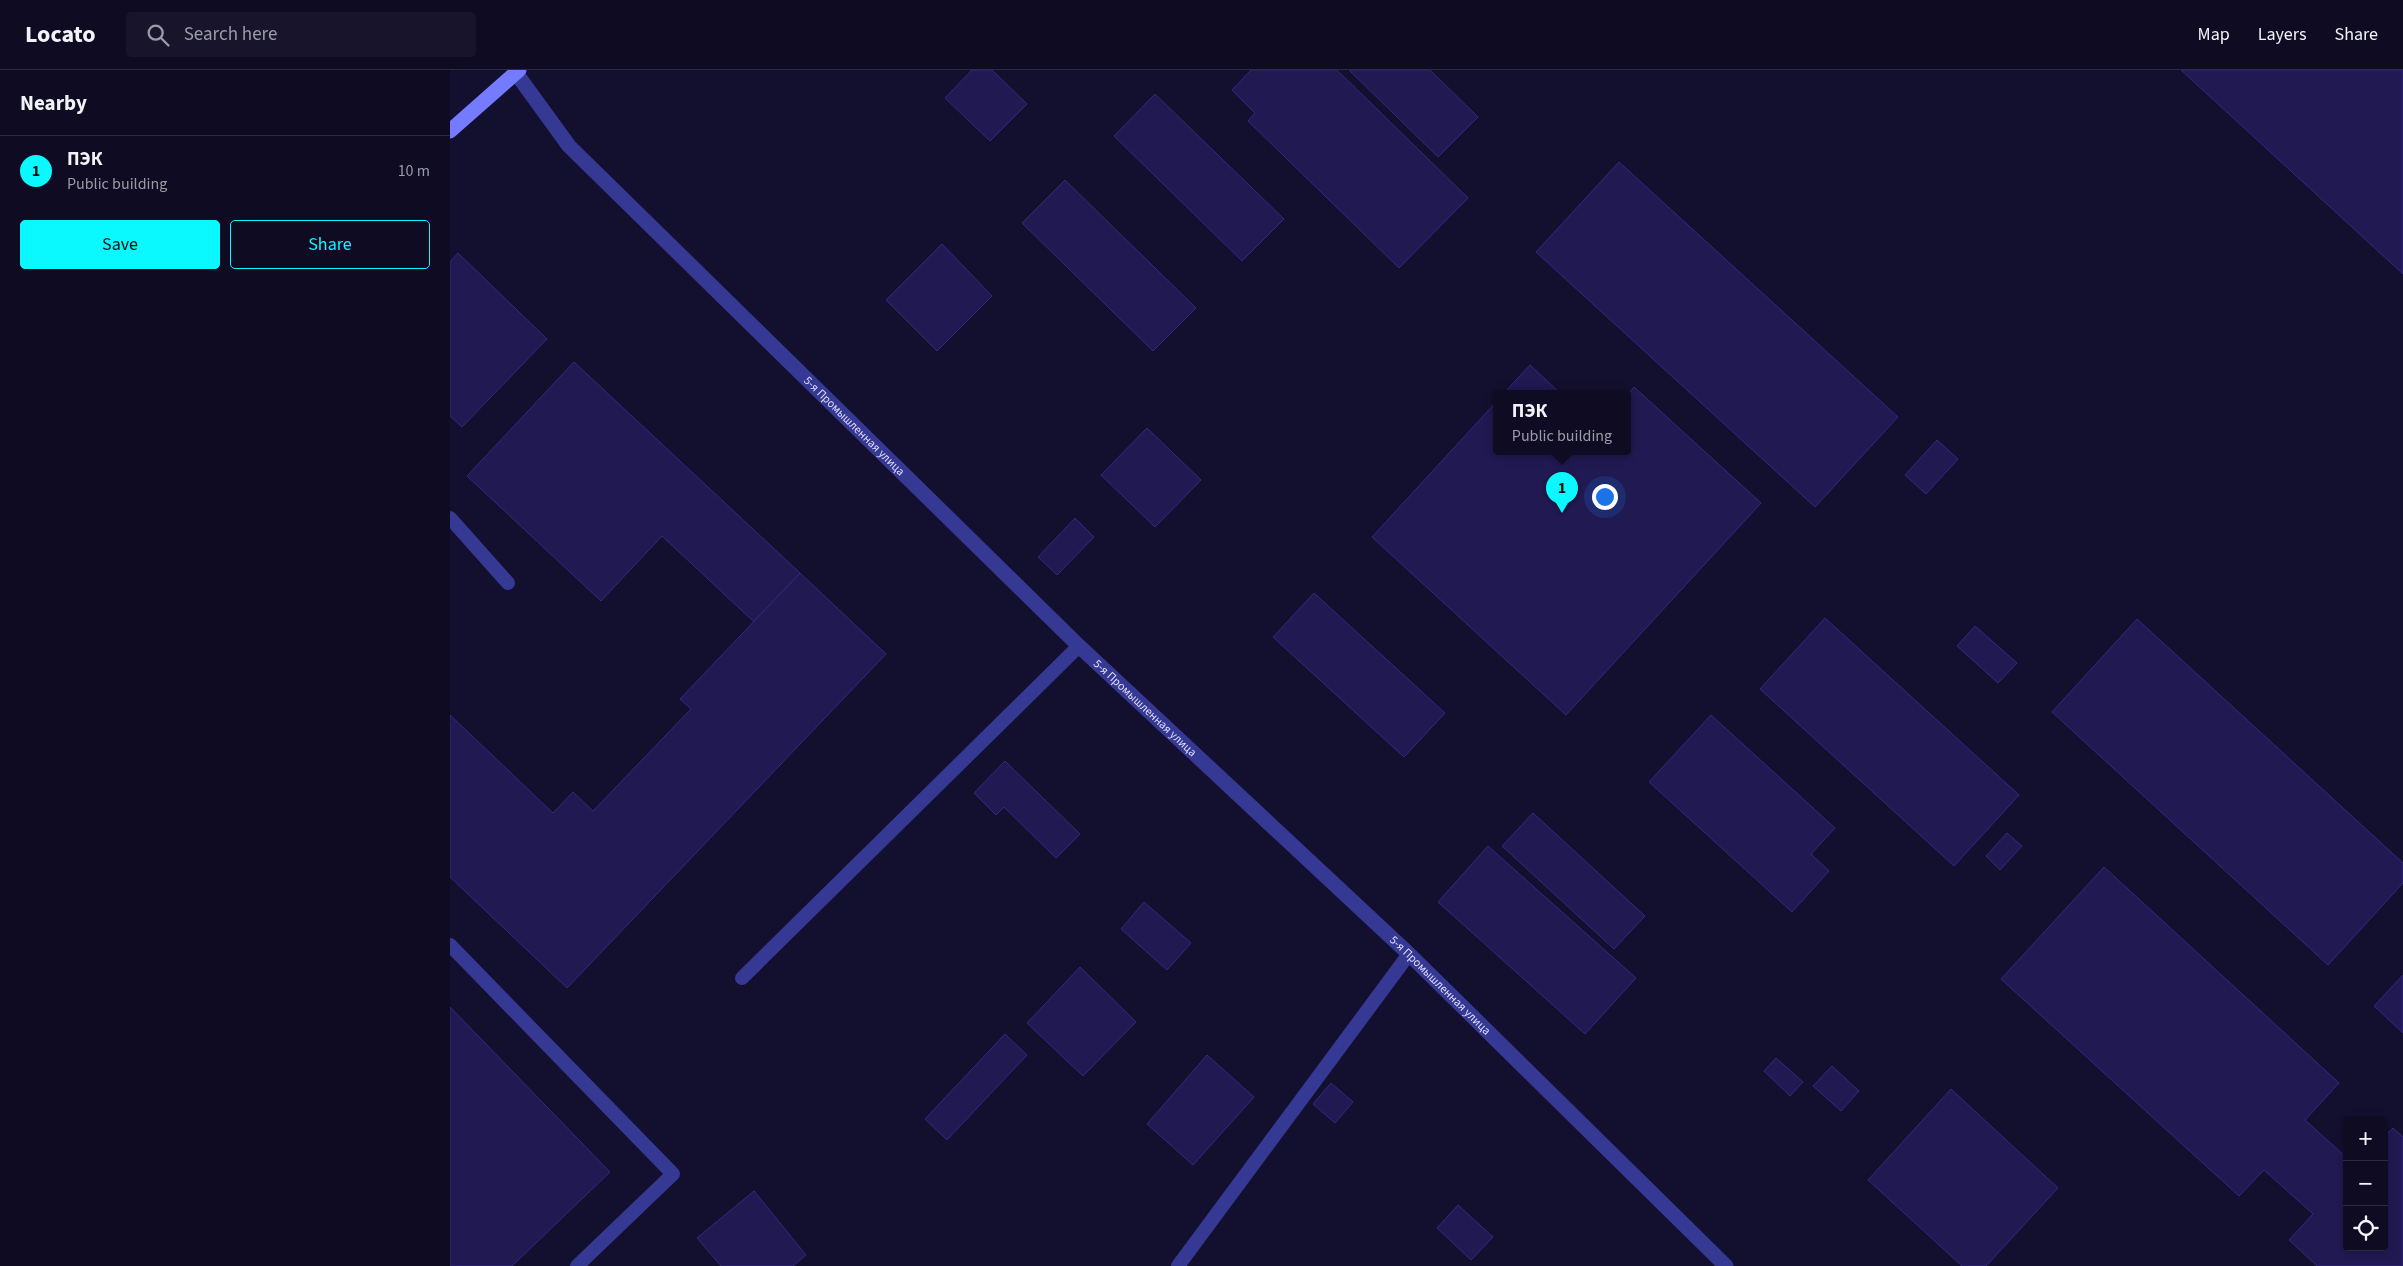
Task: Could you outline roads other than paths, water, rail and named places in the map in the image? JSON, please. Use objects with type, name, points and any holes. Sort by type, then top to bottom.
[{"type":"main road","points":[[450,131],[517,72]]},
{"type":"street","name":"5-я Промышленная улица","points":[[517,72],[569,146],[1079,646],[1409,954],[1726,1266]]},
{"type":"lane","points":[[450,518],[508,583]]},
{"type":"lane","points":[[742,978],[1079,646]]},
{"type":"lane","points":[[450,945],[673,1174],[577,1266]]},
{"type":"lane","points":[[1178,1266],[1409,954]]},
{"type":"place","name":"ПЭК","points":[[1562,513]]}]
